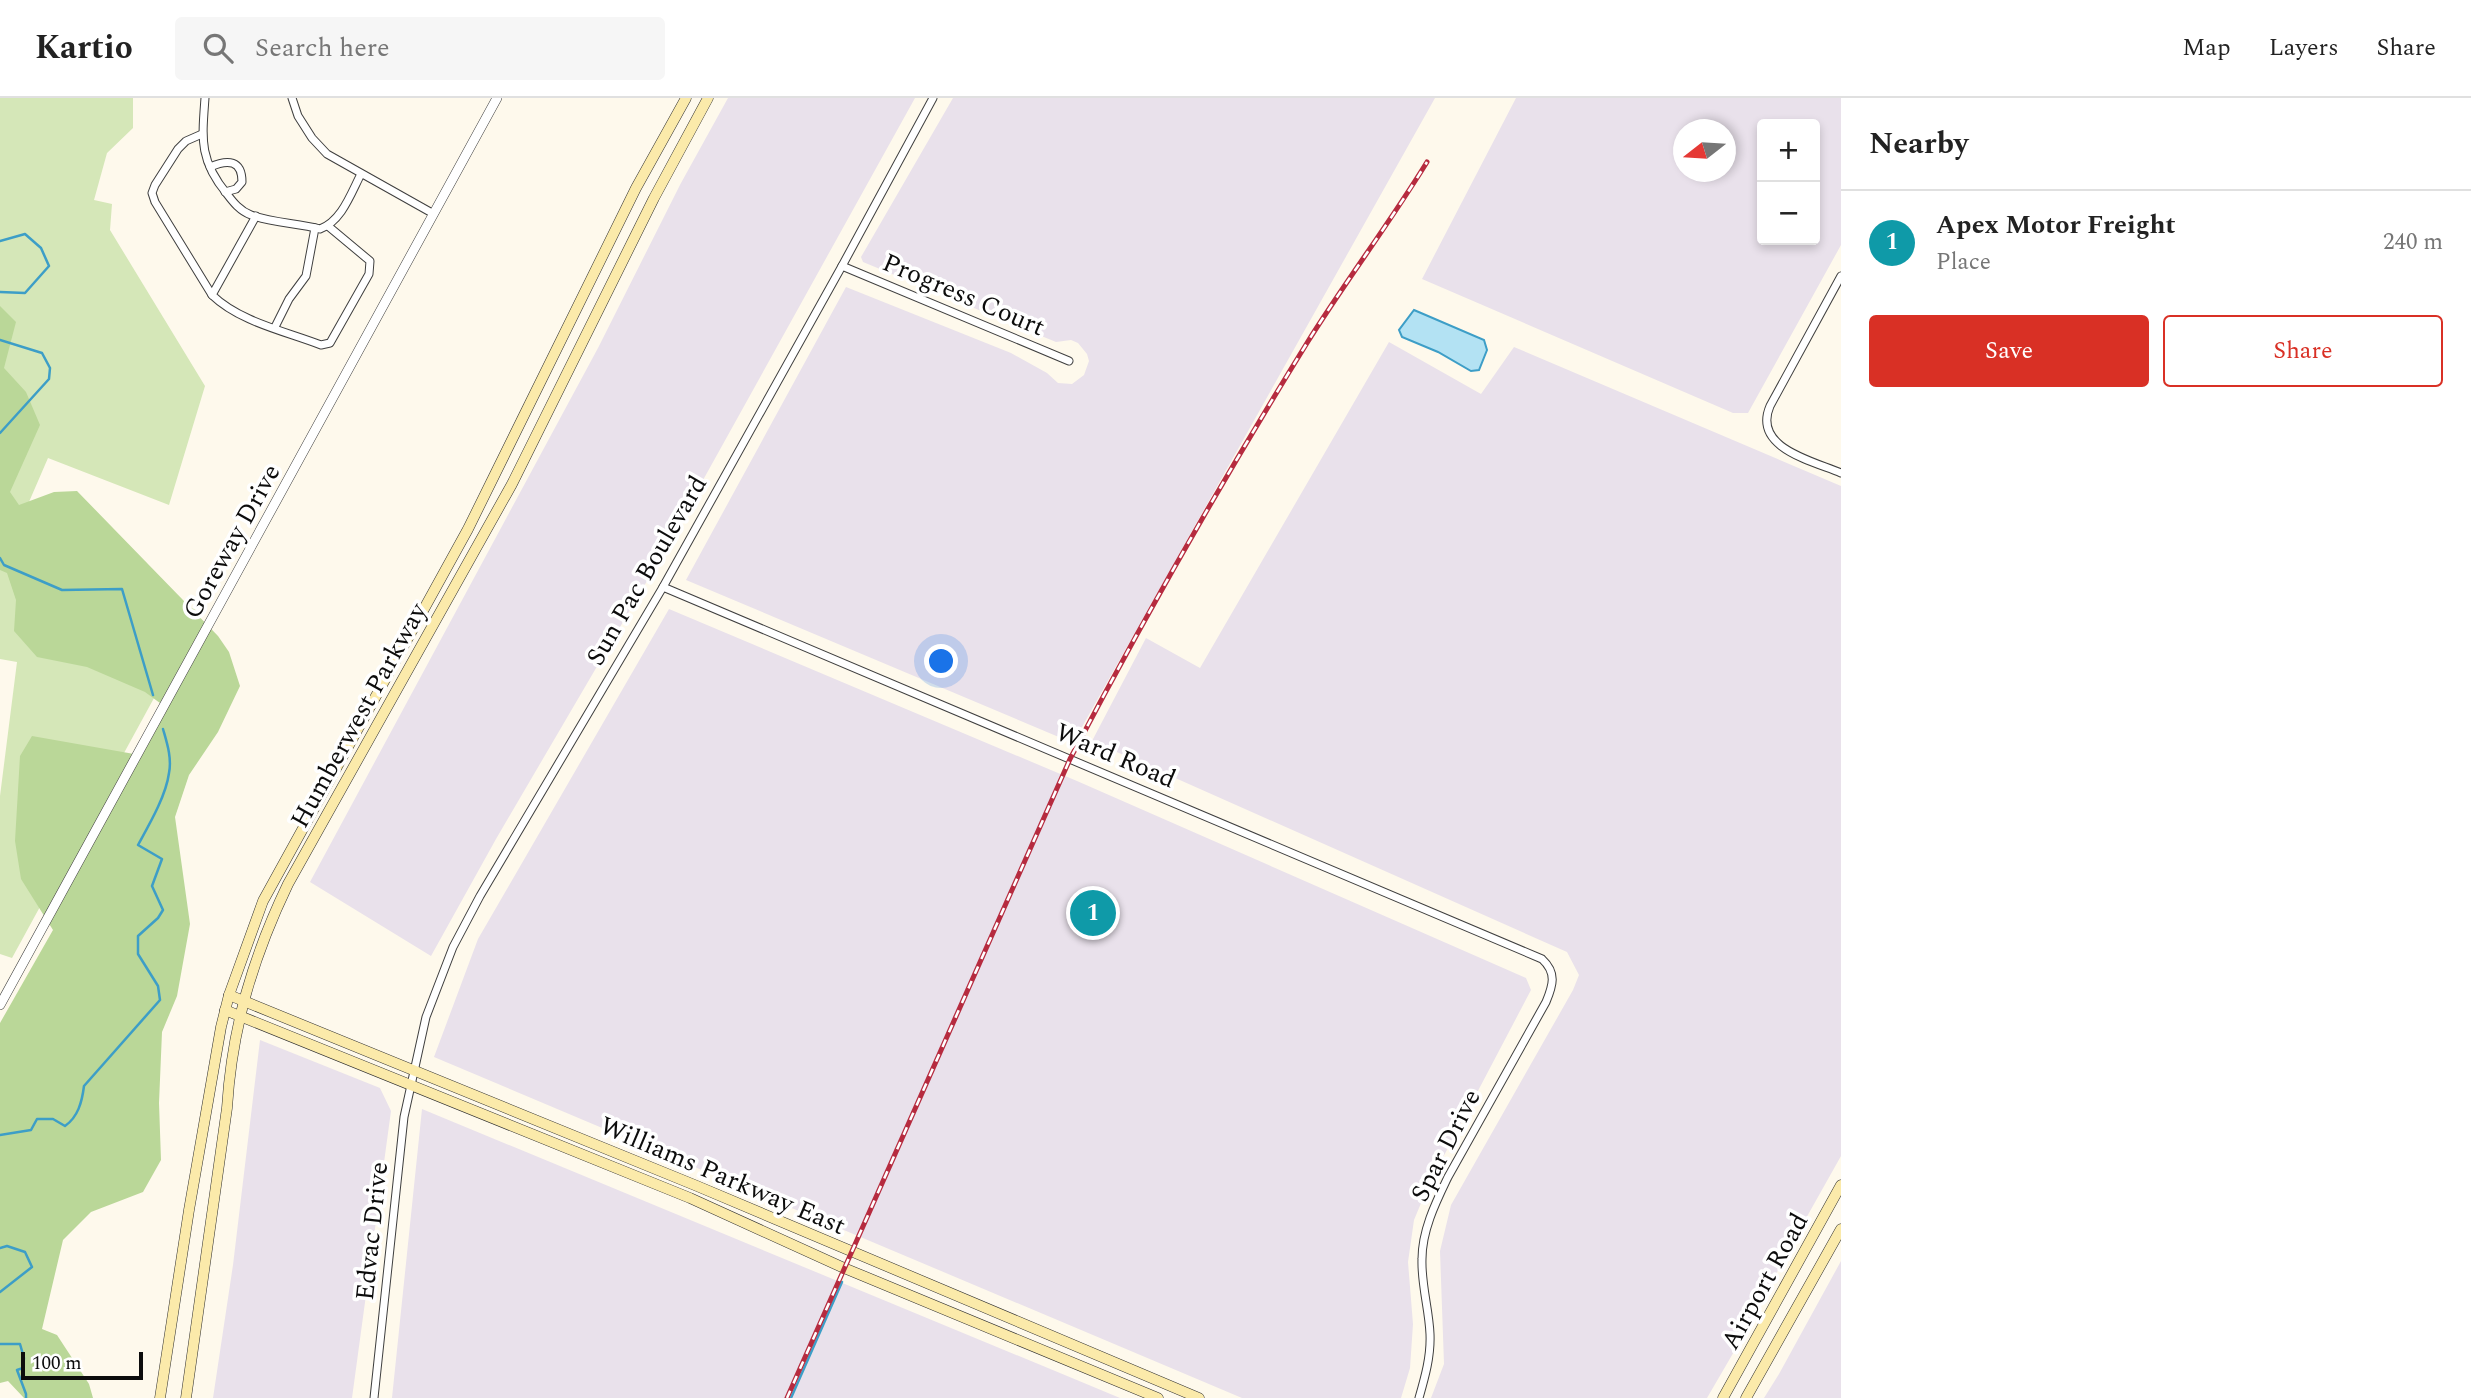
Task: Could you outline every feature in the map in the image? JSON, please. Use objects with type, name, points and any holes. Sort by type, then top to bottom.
[{"type":"main road","name":"Humberwest Parkway","points":[[160,1398],[189,1210],[225,1010],[263,901],[468,529],[630,201],[686,98]]},
{"type":"main road","name":"Humberwest Parkway","points":[[186,1398],[227,1108],[230,1064],[239,1015],[262,944],[288,884],[512,484],[654,198],[708,98]]},
{"type":"main road","name":"Williams Parkway East","points":[[229,995],[686,1181],[1199,1398]]},
{"type":"main road","name":"Williams Parkway East","points":[[225,1010],[690,1198],[844,1268],[1158,1398]]},
{"type":"main road","name":"Airport Road","points":[[1723,1398],[1841,1185]]},
{"type":"main road","name":"Airport Road","points":[[1746,1398],[1841,1229]]},
{"type":"street","points":[[205,98],[202,134],[204,156],[236,206],[256,216],[320,229],[328,226],[339,214],[361,174]]},
{"type":"street","points":[[292,98],[298,116],[312,138],[327,154],[432,214]]},
{"type":"street","name":"Goreway Drive","points":[[0,1005],[497,98]]},
{"type":"street","name":"Sun Pac Boulevard","points":[[415,1070],[426,1017],[438,983],[478,899],[663,587],[933,98]]},
{"type":"street","points":[[202,134],[181,145],[152,193],[212,295],[224,306],[321,345],[330,343],[369,274],[369,261],[328,226]]},
{"type":"street","points":[[209,167],[230,162],[238,165],[242,171],[242,182],[236,189],[225,192]]},
{"type":"street","points":[[212,295],[256,216]]},
{"type":"street","points":[[275,327],[289,299],[306,276],[315,228]]},
{"type":"street","name":"Progress Court","points":[[842,266],[1069,361]]},
{"type":"street","points":[[1841,276],[1770,406],[1766,423],[1772,437],[1782,447],[1841,473]]},
{"type":"street","name":"Ward Road","points":[[663,587],[1542,958],[1550,966]]},
{"type":"street","name":"Spar Drive","points":[[1419,1398],[1427,1366],[1430,1335],[1422,1257],[1432,1214],[1454,1168],[1546,1002],[1553,985],[1550,966]]},
{"type":"street","name":"Edvac Drive","points":[[374,1398],[404,1117],[415,1070]]},
{"type":"shaded area","points":[[728,98],[915,98],[647,581],[431,956],[310,882],[598,348],[681,183]]},
{"type":"shaded area","points":[[953,98],[1435,98],[1073,743],[686,580],[846,287],[1011,353],[1047,373],[1058,383],[1072,384],[1084,375],[1089,361],[1078,343],[1071,340],[1056,342],[863,262],[861,257]]},
{"type":"shaded area","points":[[1516,98],[1841,98],[1841,245],[1748,413],[1733,413],[1422,279]]},
{"type":"shaded area","points":[[1389,342],[1481,394],[1514,347],[1841,486],[1841,1156],[1782,1261],[1767,1295],[1707,1398],[1431,1398],[1444,1364],[1440,1251],[1451,1205],[1573,990],[1579,975],[1567,952],[1092,741],[1146,638],[1200,668]]},
{"type":"shaded area","points":[[669,609],[1077,781],[1526,978],[1531,990],[1429,1184],[1414,1220],[1408,1262],[1413,1324],[1410,1368],[1401,1398],[1242,1398],[434,1057],[478,939]]},
{"type":"shaded area","points":[[260,1040],[380,1088],[391,1111],[352,1398],[213,1398],[233,1265]]},
{"type":"shaded area","points":[[422,1109],[1072,1378],[1120,1398],[392,1398]]},
{"type":"shaded area","points":[[1841,1261],[1841,1398],[1764,1398],[1779,1374]]},
{"type":"green space","points":[[0,98],[133,98],[133,128],[107,153],[94,200],[112,204],[110,230],[205,386],[169,505],[48,458],[16,532],[201,612],[12,958],[0,954],[0,796],[17,662],[0,659]]},
{"type":"green space","points":[[0,306],[16,322],[4,368],[26,392],[40,425],[10,492],[19,505],[54,492],[77,491],[218,636],[229,652],[240,686],[218,732],[189,775],[175,817],[190,924],[177,996],[162,1032],[159,1103],[161,1160],[143,1192],[91,1212],[63,1240],[42,1329],[57,1335],[89,1384],[93,1398],[24,1398],[8,1381],[0,1383],[0,1023],[53,930],[21,879],[15,841],[20,756],[32,736],[134,754],[164,706],[145,692],[87,667],[37,657],[14,631],[16,600],[7,573],[0,570]]},
{"type":"water","points":[[1414,310],[1484,340],[1487,350],[1479,370],[1471,371],[1438,352],[1402,337],[1399,330]]},
{"type":"waterway","points":[[0,241],[25,234],[41,248],[49,266],[25,293],[0,292]]},
{"type":"waterway","points":[[0,340],[42,353],[50,368],[49,379],[0,433]]},
{"type":"waterway","points":[[0,558],[4,565],[62,590],[122,589],[153,695]]},
{"type":"waterway","points":[[0,1135],[31,1130],[37,1119],[53,1119],[65,1126],[79,1109],[84,1086],[160,1000],[158,986],[138,954],[138,936],[163,910],[152,886],[162,859],[138,845],[167,782],[170,767],[163,729]]},
{"type":"waterway","points":[[0,1248],[7,1246],[25,1252],[32,1267],[0,1292]]},
{"type":"waterway","points":[[791,1398],[842,1282]]},
{"type":"waterway","points":[[0,1344],[20,1344],[24,1358],[23,1368],[17,1370],[26,1398]]},
{"type":"railway","points":[[787,1398],[1070,759],[1155,601],[1276,394],[1427,162]]},
{"type":"place","name":"Apex Motor Freight","points":[[1093,913]]}]
